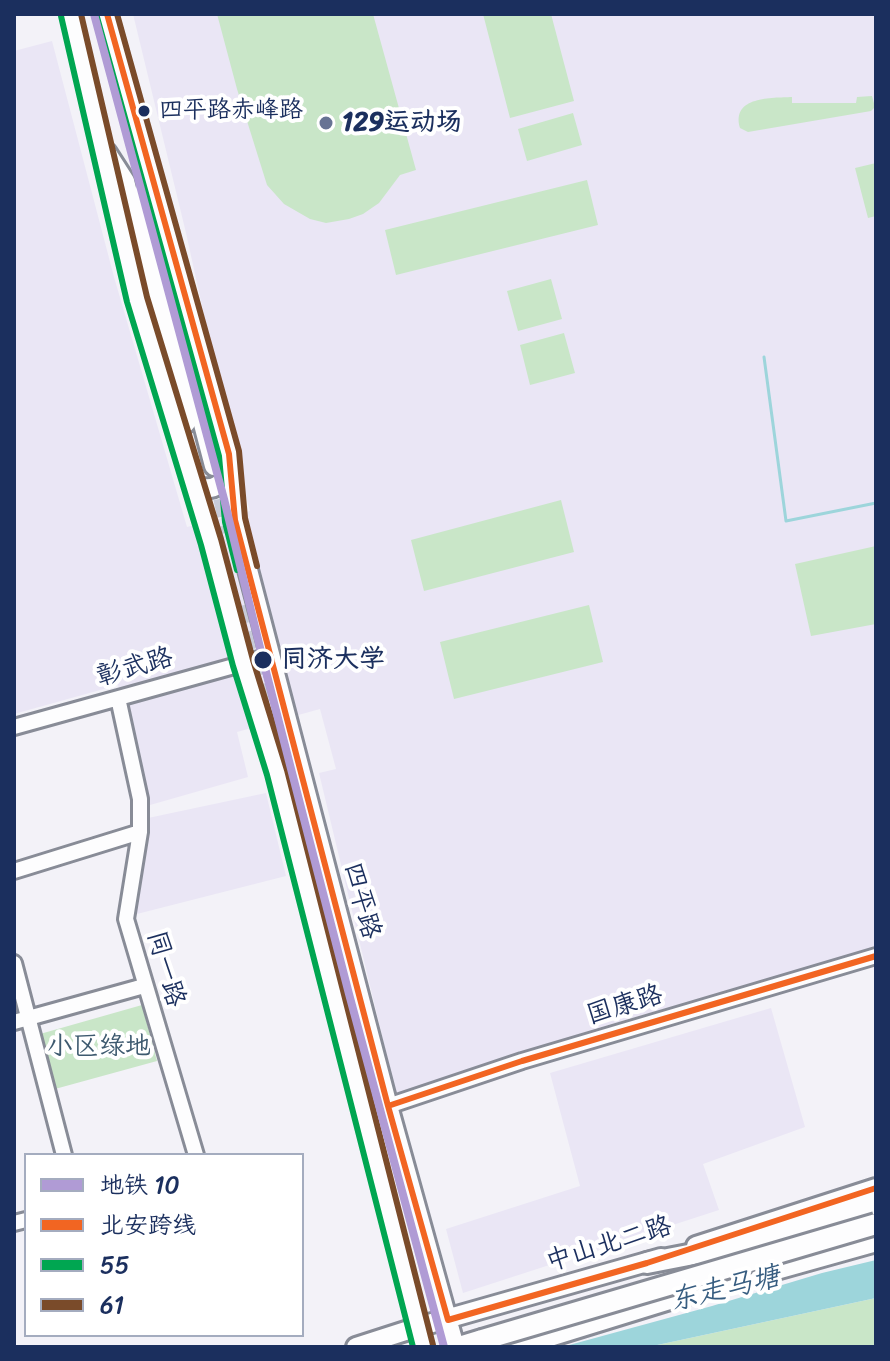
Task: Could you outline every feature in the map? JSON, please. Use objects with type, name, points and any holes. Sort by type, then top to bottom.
[{"type":"highway","points":[[647,1263],[709,1251],[876,1203]]},
{"type":"highway","points":[[454,1346],[876,1226]]},
{"type":"highway","points":[[514,1347],[676,1297],[876,1241]]},
{"type":"main road","points":[[71,14],[101,144],[125,181],[209,470]]},
{"type":"main road","points":[[107,14],[148,165],[144,199],[209,470]]},
{"type":"main road","name":"四平路","points":[[209,470],[235,520],[454,1346]]},
{"type":"main road","name":"四平路","points":[[209,470],[211,542],[298,850],[423,1347]]},
{"type":"main road","name":"中山北二路","points":[[356,1347],[647,1263],[876,1188]]},
{"type":"street","name":"彰武路","points":[[14,727],[270,656]]},
{"type":"street","name":"同一路","points":[[118,698],[140,799],[140,832],[126,919],[195,1153]]},
{"type":"street","points":[[14,871],[140,832]]},
{"type":"street","name":"国康路","points":[[388,1106],[522,1061],[876,956]]},
{"type":"street","points":[[14,963],[21,1020],[63,1153]]},
{"type":"street","points":[[21,1020],[144,986]]},
{"type":"shaded area","name":"同济大学","points":[[133,14],[876,14],[876,947],[595,1029],[396,1094],[319,773],[336,769],[320,709],[237,732],[248,777],[150,805],[118,685],[14,714],[14,51],[52,41],[114,277],[187,527],[250,511]]},
{"type":"shaded area","points":[[266,793],[286,876],[133,915],[146,848],[148,818]]},
{"type":"shaded area","points":[[771,1008],[805,1127],[703,1164],[719,1210],[463,1293],[446,1229],[580,1186],[550,1073]]},
{"type":"green space","name":"129运动场","points":[[217,14],[373,14],[416,170],[400,175],[379,203],[349,219],[326,223],[310,219],[284,204],[267,185]]},
{"type":"green space","points":[[483,14],[551,14],[574,101],[510,118]]},
{"type":"green space","points":[[872,96],[875,107],[871,111],[748,132],[740,128],[742,110],[755,101],[792,97],[792,103],[856,103],[857,97]]},
{"type":"green space","points":[[573,113],[582,145],[527,161],[518,129]]},
{"type":"green space","points":[[876,163],[876,216],[868,218],[855,168]]},
{"type":"green space","points":[[587,180],[598,225],[396,275],[385,230]]},
{"type":"green space","points":[[551,279],[562,319],[518,331],[507,291]]},
{"type":"green space","points":[[564,333],[575,373],[530,385],[520,345]]},
{"type":"green space","points":[[561,500],[574,552],[424,591],[411,540]]},
{"type":"green space","points":[[876,546],[876,624],[811,636],[795,564]]},
{"type":"green space","points":[[589,605],[603,662],[454,699],[440,642]]},
{"type":"green space","name":"小区绿地","points":[[142,1005],[157,1061],[55,1089],[40,1034]]},
{"type":"green space","points":[[876,1298],[876,1347],[648,1347]]},
{"type":"water","name":"东走马塘","points":[[876,1260],[876,1298],[648,1347],[562,1347],[822,1273]]},
{"type":"waterway","points":[[764,357],[786,521],[876,503]]},
{"type":"tunnel","points":[[216,472],[230,532]]},
{"type":"tunnel","points":[[248,604],[345,978]]},
{"type":"metro line","name":"10","points":[[94,14],[224,499],[349,994],[444,1347]]},
{"type":"transit line","name":"61","points":[[81,14],[147,297],[287,770],[433,1345]]},
{"type":"transit line","name":"北安跨线","points":[[107,14],[229,454],[235,520],[388,1106],[448,1320]]},
{"type":"transit line","name":"61","points":[[117,14],[239,451],[245,518],[257,566]]},
{"type":"transit line","name":"55","points":[[61,16],[127,302],[267,775],[413,1347]]},
{"type":"transit line","name":"55","points":[[97,17],[219,456],[225,522],[237,570]]},
{"type":"transit line","name":"北安跨线","points":[[388,1106],[522,1061],[876,956]]},
{"type":"transit line","name":"北安跨线","points":[[448,1320],[647,1263],[876,1188]]},
{"type":"place","name":"四平路赤峰路","points":[[144,111]]},
{"type":"place","name":"129运动场","points":[[326,123]]},
{"type":"place","name":"同济大学","points":[[263,660]]}]
